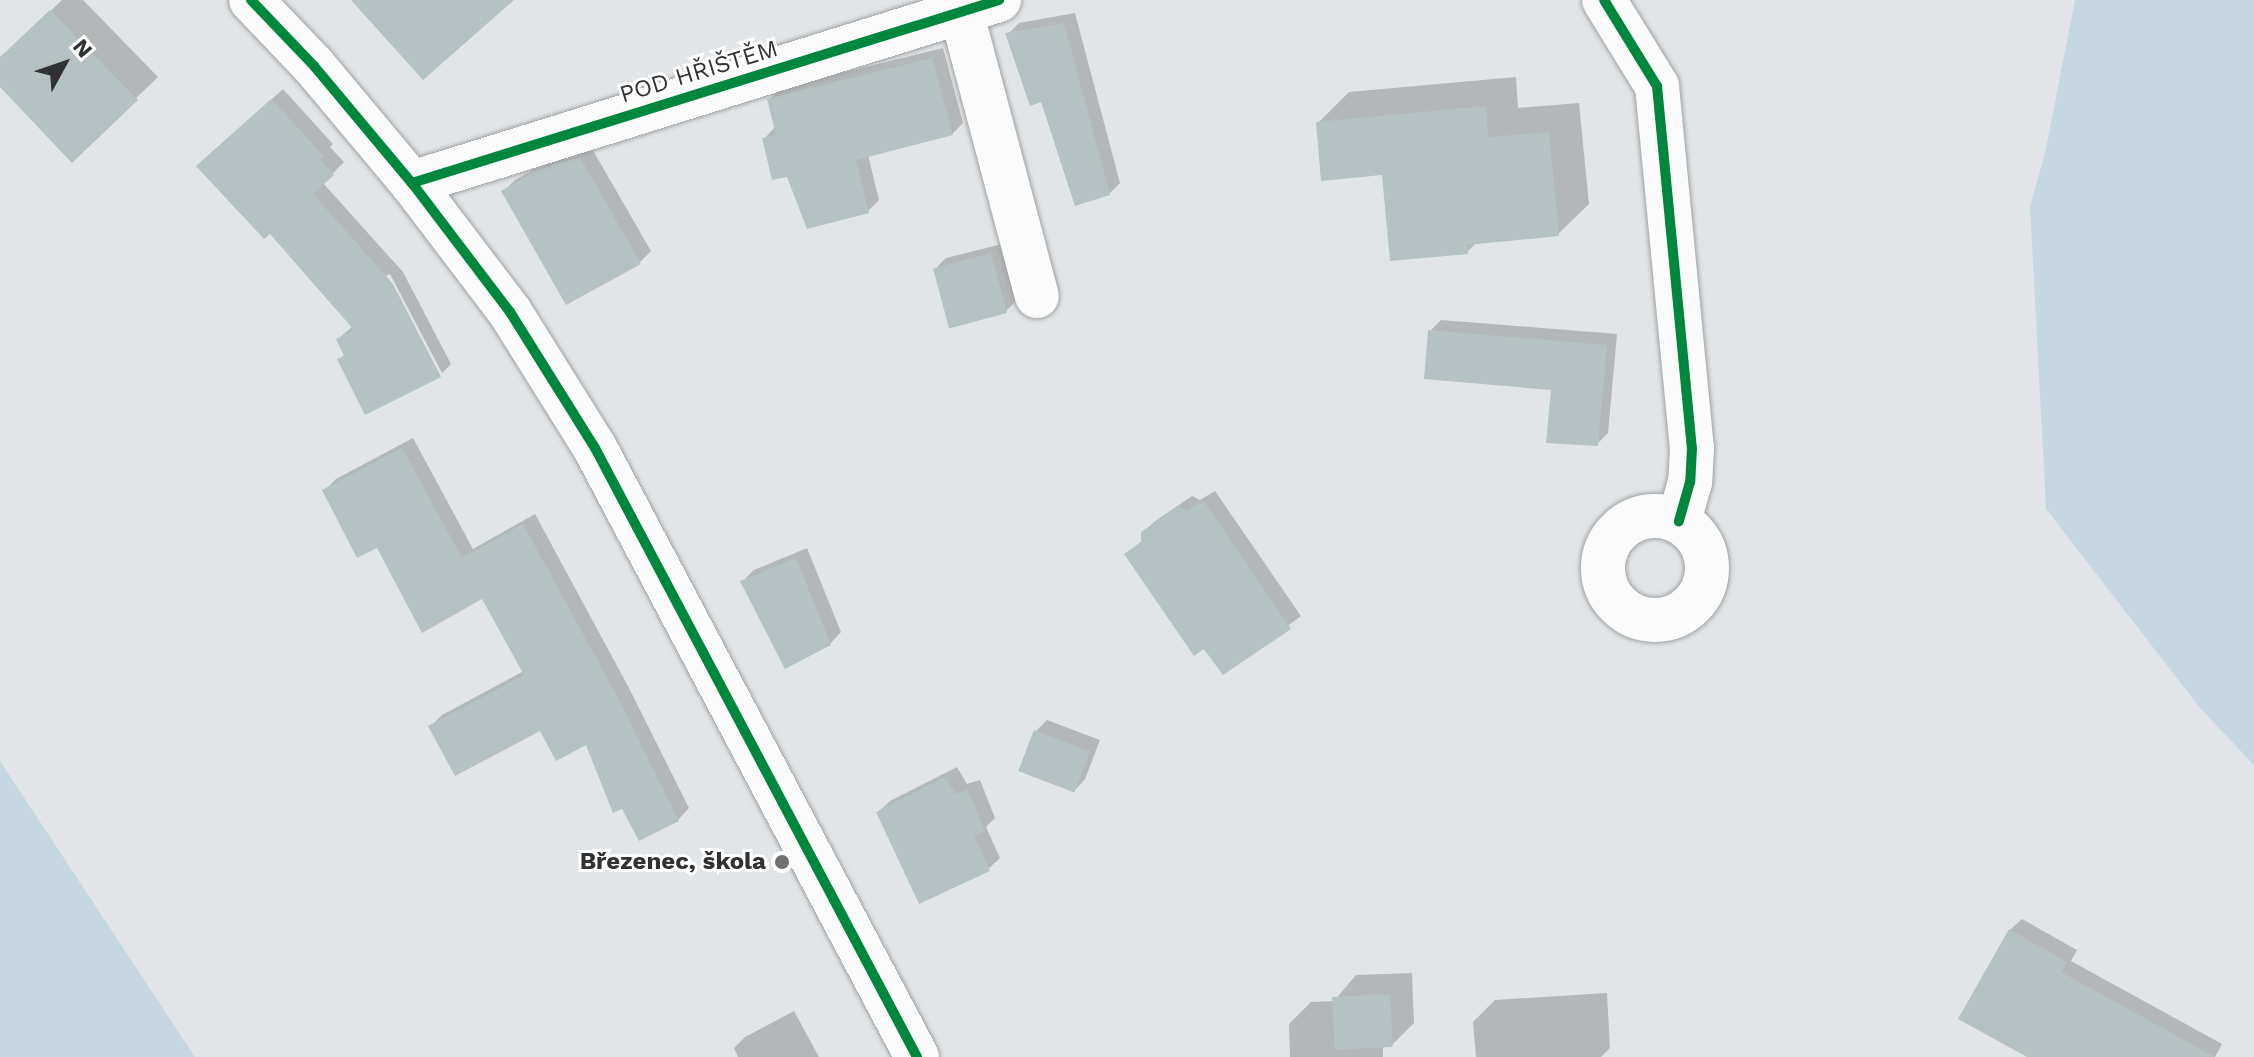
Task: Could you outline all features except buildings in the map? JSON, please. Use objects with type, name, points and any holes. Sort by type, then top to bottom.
[{"type":"street","points":[[251,0],[314,66],[412,183],[510,312],[595,448],[917,1057]]},
{"type":"street","points":[[1604,0],[1657,86],[1692,448],[1690,482],[1679,521]]},
{"type":"street","points":[[980,6],[1037,296]]},
{"type":"street","name":"POD HŘIŠTĚM","points":[[412,183],[980,6]]},
{"type":"shaded area","points":[[2075,0],[2254,0],[2254,765],[2200,708],[2046,509],[2030,207],[2045,153]]},
{"type":"shaded area","points":[[0,761],[195,1057],[0,1057]]},
{"type":"cycle path","points":[[251,0],[314,66],[412,183],[510,312],[595,448],[917,1057]]},
{"type":"cycle path","points":[[412,183],[999,0]]},
{"type":"cycle path","points":[[1604,0],[1657,86],[1692,448],[1690,482],[1679,521]]},
{"type":"place","name":"Březenec, škola","points":[[782,862]]}]
